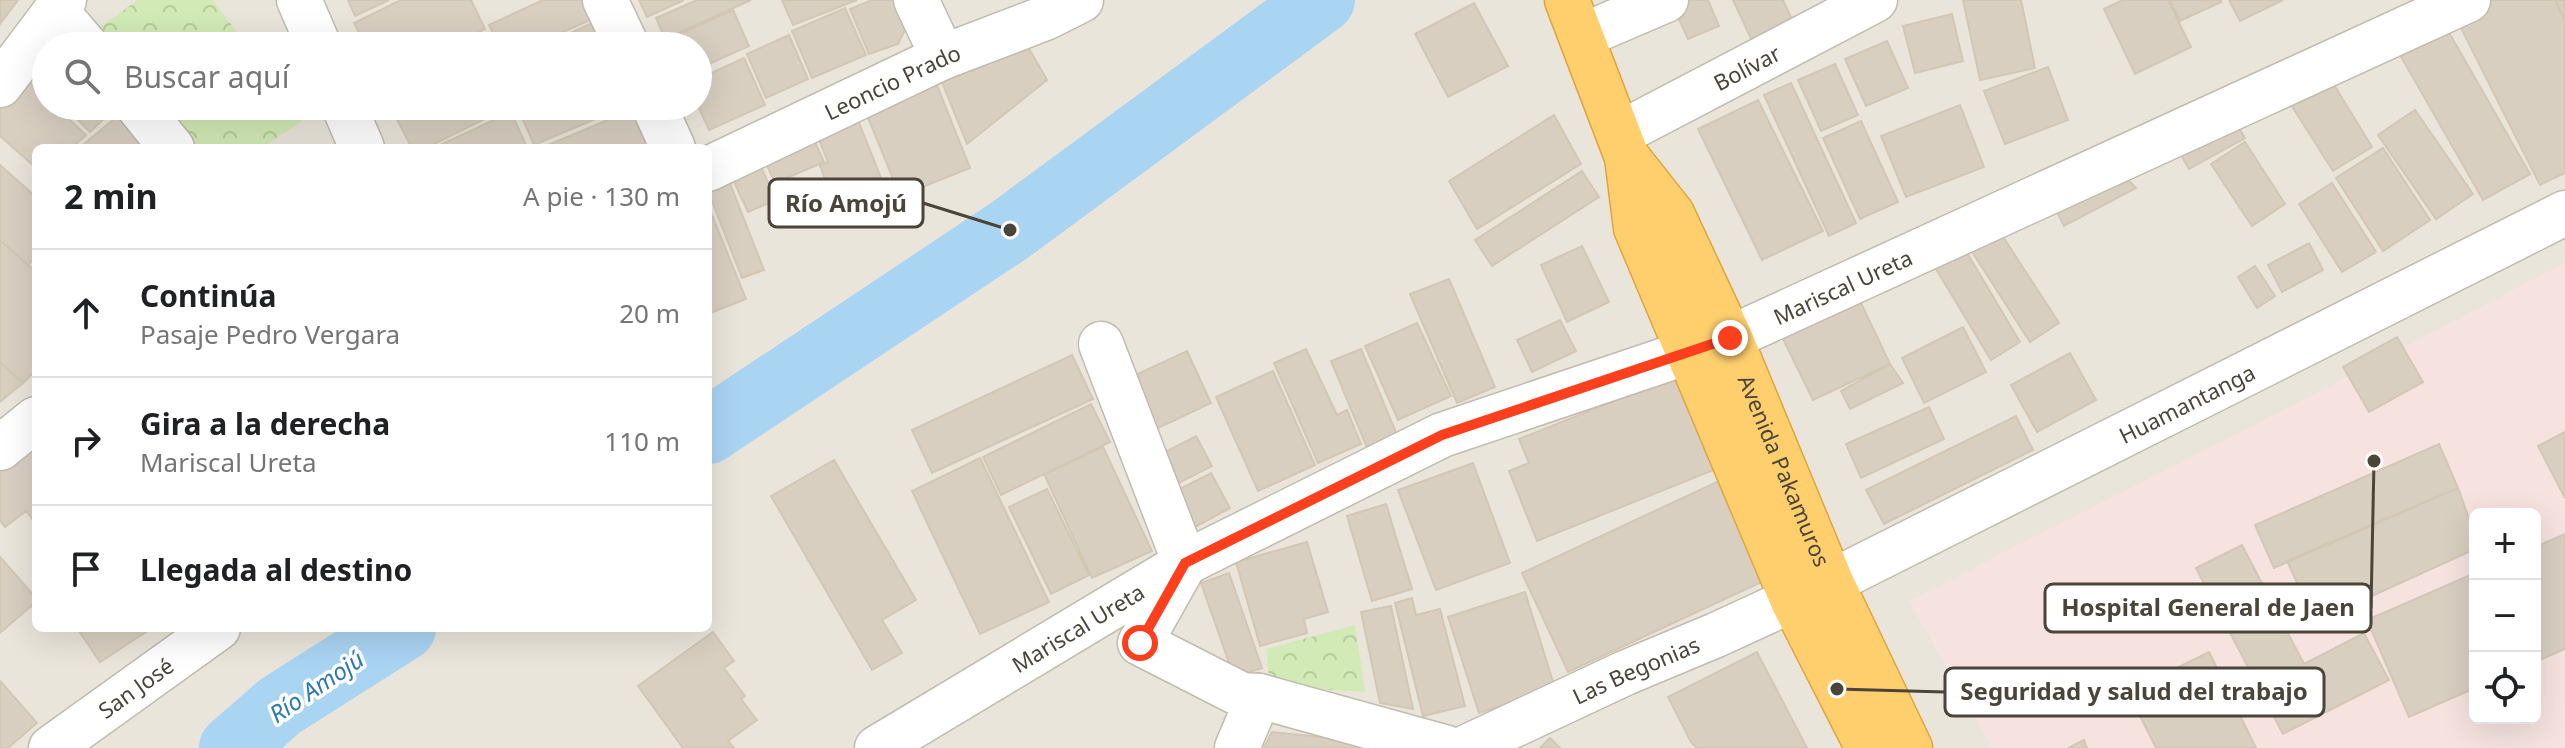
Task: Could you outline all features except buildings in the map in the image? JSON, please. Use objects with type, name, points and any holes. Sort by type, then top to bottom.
[{"type":"highway","name":"Avenida Pakamuros","points":[[1575,18],[1623,146],[1636,228],[1688,353],[1811,591],[1910,748]]},
{"type":"highway","name":"Avenida Pakamuros","points":[[1623,146],[1672,214],[1730,338],[1861,745]]},
{"type":"street","points":[[299,0],[313,32]]},
{"type":"street","points":[[605,0],[620,32]]},
{"type":"street","points":[[916,0],[943,57]]},
{"type":"street","name":"Leoncio Prado","points":[[712,167],[943,57],[1045,18],[1081,0]]},
{"type":"street","points":[[1575,18],[1666,0]]},
{"type":"street","name":"Bolívar","points":[[1623,146],[1814,14],[1875,0]]},
{"type":"street","name":"Mariscal Ureta","points":[[885,746],[1185,563],[1442,435],[1730,338],[2468,0]]},
{"type":"street","points":[[40,32],[60,6],[77,32]]},
{"type":"street","points":[[0,85],[32,43]]},
{"type":"street","points":[[149,120],[169,144]]},
{"type":"street","points":[[350,120],[360,144]]},
{"type":"street","points":[[660,120],[671,144]]},
{"type":"street","name":"Huamantanga","points":[[1811,591],[2565,213]]},
{"type":"street","points":[[1101,344],[1185,563],[1140,643],[1242,695],[1259,696],[1447,748]]},
{"type":"street","points":[[0,448],[32,422]]},
{"type":"street","name":"Las Begonias","points":[[1465,748],[1811,591]]},
{"type":"street","name":"San José","points":[[51,748],[212,632]]},
{"type":"street","points":[[1237,748],[1259,696]]},
{"type":"shaded area","points":[[0,0],[2565,0],[2565,748],[0,748]]},
{"type":"shaded area","points":[[2565,263],[2565,748],[1992,748],[1909,601]]},
{"type":"green space","points":[[138,0],[213,0],[237,32],[93,32]]},
{"type":"green space","points":[[158,120],[302,121],[268,144],[176,144]]},
{"type":"green space","points":[[1355,625],[1365,692],[1270,686],[1266,649]]},
{"type":"waterway","name":"Río Amojú","points":[[712,428],[1010,230],[1322,0]]},
{"type":"waterway","name":"Río Amojú","points":[[232,748],[280,706],[397,632]]},
{"type":"place","name":"Río Amojú","points":[[1010,230]]},
{"type":"place","name":"Hospital General de Jaen","points":[[2374,461]]},
{"type":"place","name":"Seguridad y salud del trabajo","points":[[1837,689]]},
{"type":"route","points":[[1140,643],[1185,563],[1442,435],[1730,338]]}]
